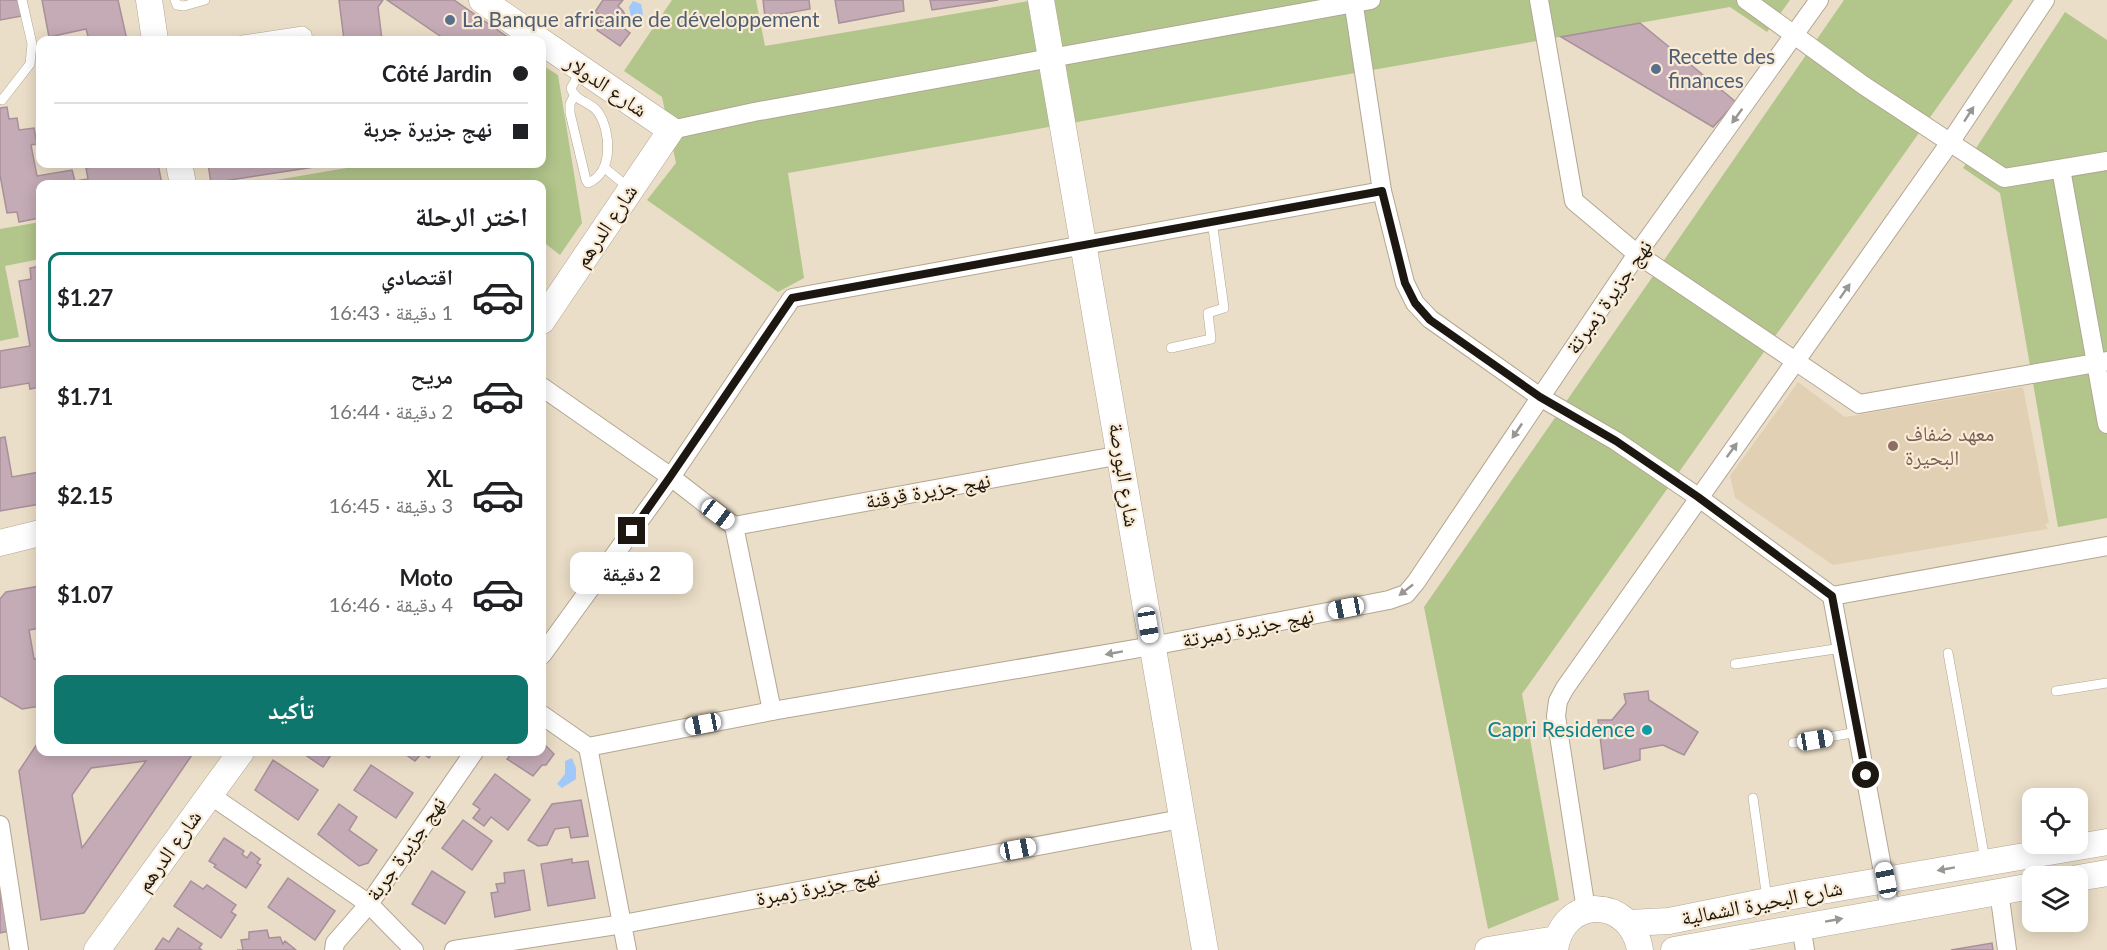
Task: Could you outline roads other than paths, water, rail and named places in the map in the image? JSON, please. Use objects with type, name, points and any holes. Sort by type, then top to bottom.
[{"type":"street","points":[[149,0],[154,36]]},
{"type":"street","name":"شارع الدولار","points":[[482,0],[534,36]]},
{"type":"street","name":"شارع البورصة","points":[[1041,0],[1205,950]]},
{"type":"street","points":[[1539,0],[1574,201],[1637,255],[1859,405],[2102,362]]},
{"type":"street","points":[[1746,0],[1796,34],[1863,85],[2004,178],[2107,161]]},
{"type":"street","name":"نهج جزيرة زمبرتة","points":[[588,747],[772,711],[1152,646],[1389,600],[1406,594],[1637,255],[1819,0]]},
{"type":"street","points":[[1587,910],[1556,716],[1558,701],[1698,497],[1951,141],[2044,0]]},
{"type":"street","points":[[670,130],[754,112],[1359,1],[1382,191],[1405,283],[1415,303],[1430,320],[1540,397],[1616,441],[1698,497],[1832,596],[1890,910]]},
{"type":"street","name":"شارع الدولار","points":[[546,45],[670,130]]},
{"type":"street","name":"شارع الدرهم","points":[[546,315],[670,130]]},
{"type":"street","points":[[2061,169],[2102,362],[2107,424]]},
{"type":"street","points":[[546,649],[670,477],[792,298],[1382,191]]},
{"type":"street","points":[[546,390],[670,477],[734,526],[772,711]]},
{"type":"street","name":"نهج جزيرة قرقنة","points":[[734,526],[1121,455]]},
{"type":"street","points":[[0,543],[36,533]]},
{"type":"street","points":[[1832,596],[2107,546]]},
{"type":"street","points":[[546,718],[588,747],[627,950]]},
{"type":"street","name":"شارع الدرهم","points":[[97,950],[238,756]]},
{"type":"street","name":"نهج جزيرة جربة","points":[[334,947],[369,904],[471,756]]},
{"type":"street","points":[[210,795],[369,904],[414,950]]},
{"type":"street","name":"نهج جزيرة زمبرة","points":[[454,950],[623,924],[1181,819]]},
{"type":"street","points":[[0,825],[19,950]]},
{"type":"street","name":"شارع البحيرة الشمالية","points":[[1629,923],[1669,921],[1886,880],[2107,842]]},
{"type":"street","points":[[2088,876],[2107,873]]},
{"type":"street","name":"شارع البحيرة الشمالية","points":[[1674,950],[1757,938],[1803,938],[1890,910],[2022,888]]},
{"type":"street","points":[[1999,891],[2007,950]]},
{"type":"street","points":[[1488,950],[1556,944],[1565,924],[1571,918],[1587,910],[1598,909],[1610,910],[1629,923],[1638,937],[1640,950]]},
{"type":"lane","points":[[2,100],[30,64],[32,44],[22,0]]},
{"type":"lane","points":[[176,0],[177,5],[184,6],[205,0]]},
{"type":"lane","points":[[266,36],[303,30],[307,36]]},
{"type":"lane","points":[[574,96],[570,104],[570,113],[588,183],[606,169],[609,142],[599,113],[574,96],[571,88],[582,70]]},
{"type":"lane","points":[[606,169],[630,190]]},
{"type":"lane","points":[[1170,348],[1211,339],[1208,313],[1224,308],[1212,221]]},
{"type":"lane","points":[[1735,664],[1842,648]]},
{"type":"lane","points":[[1948,652],[1986,862]]},
{"type":"lane","points":[[2056,691],[2107,682]]},
{"type":"lane","points":[[1793,743],[1858,732]]},
{"type":"lane","points":[[1752,798],[1767,902]]},
{"type":"water","points":[[633,1],[641,4],[642,10],[642,18],[637,26],[632,22],[629,7]]},
{"type":"water","points":[[572,758],[576,768],[576,779],[562,788],[557,784],[565,774],[565,761]]},
{"type":"place","name":"La Banque africaine de développement","points":[[450,20]]},
{"type":"place","name":"Recette des finances","points":[[1656,69]]},
{"type":"place","name":"معهد ضفاف البحيرة","points":[[1893,446]]},
{"type":"place","name":"Capri Residence","points":[[1647,730]]}]
